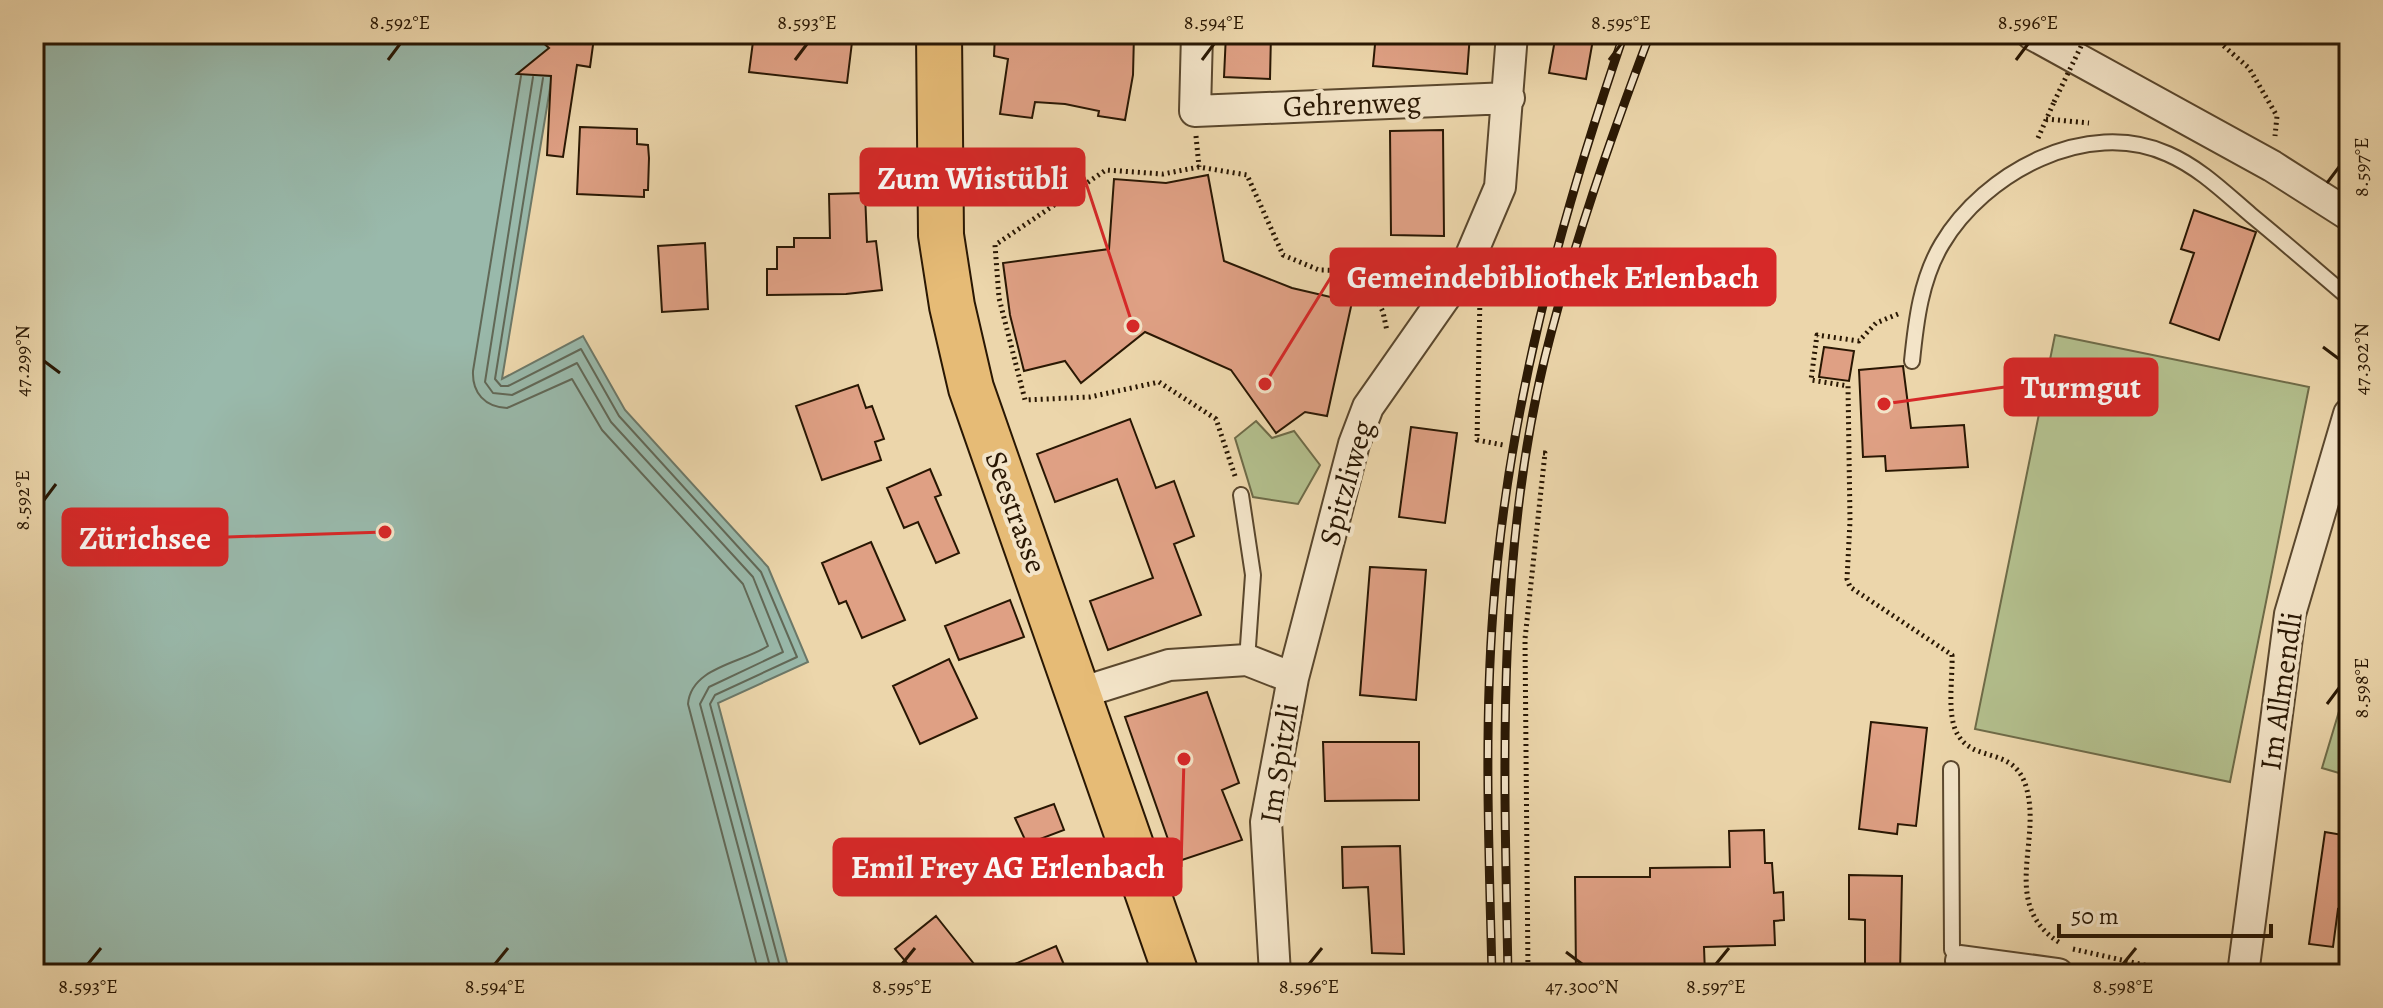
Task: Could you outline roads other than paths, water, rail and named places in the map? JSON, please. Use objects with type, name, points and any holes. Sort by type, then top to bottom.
[{"type":"main road","name":"Seestrasse","points":[[939,34],[938,210],[952,306],[971,388],[1176,974]]},
{"type":"street","name":"Gehrenweg","points":[[1197,34],[1195,111],[1509,98]]},
{"type":"street","name":"Spitzliweg","points":[[1293,678],[1354,444],[1368,407],[1466,267],[1500,187],[1512,34]]},
{"type":"street","points":[[2032,34],[2272,166],[2349,215]]},
{"type":"street","name":"Im Allmendli","points":[[2243,974],[2290,614],[2349,414]]},
{"type":"street","name":"Im Spitzli","points":[[1080,693],[1169,665],[1247,660],[1293,678],[1266,822],[1275,974]]},
{"type":"street","points":[[1961,961],[2058,974]]},
{"type":"lane","points":[[1912,361],[1918,308],[1940,246],[1962,215],[1988,190],[2025,165],[2095,144],[2126,144],[2165,152],[2201,171],[2349,298]]},
{"type":"lane","points":[[1241,495],[1253,575],[1247,660]]},
{"type":"lane","points":[[1951,769],[1952,950],[1961,961]]},
{"type":"water","points":[[34,34],[559,34],[502,379],[583,336],[625,410],[768,567],[808,662],[718,703],[790,974],[34,974]]},
{"type":"railway","points":[[1492,974],[1489,702],[1500,537],[1524,390],[1540,318],[1578,176],[1624,34]]},
{"type":"railway","points":[[1508,974],[1505,820],[1507,664],[1518,510],[1529,433],[1567,275],[1606,154],[1650,34]]},
{"type":"place","name":"Zum Wiistübli","points":[[1133,326]]},
{"type":"place","name":"Gemeindebibliothek Erlenbach","points":[[1265,384]]},
{"type":"place","name":"Turmgut","points":[[1884,404]]},
{"type":"place","name":"Zürichsee","points":[[385,532]]},
{"type":"place","name":"Emil Frey AG Erlenbach","points":[[1184,759]]}]
